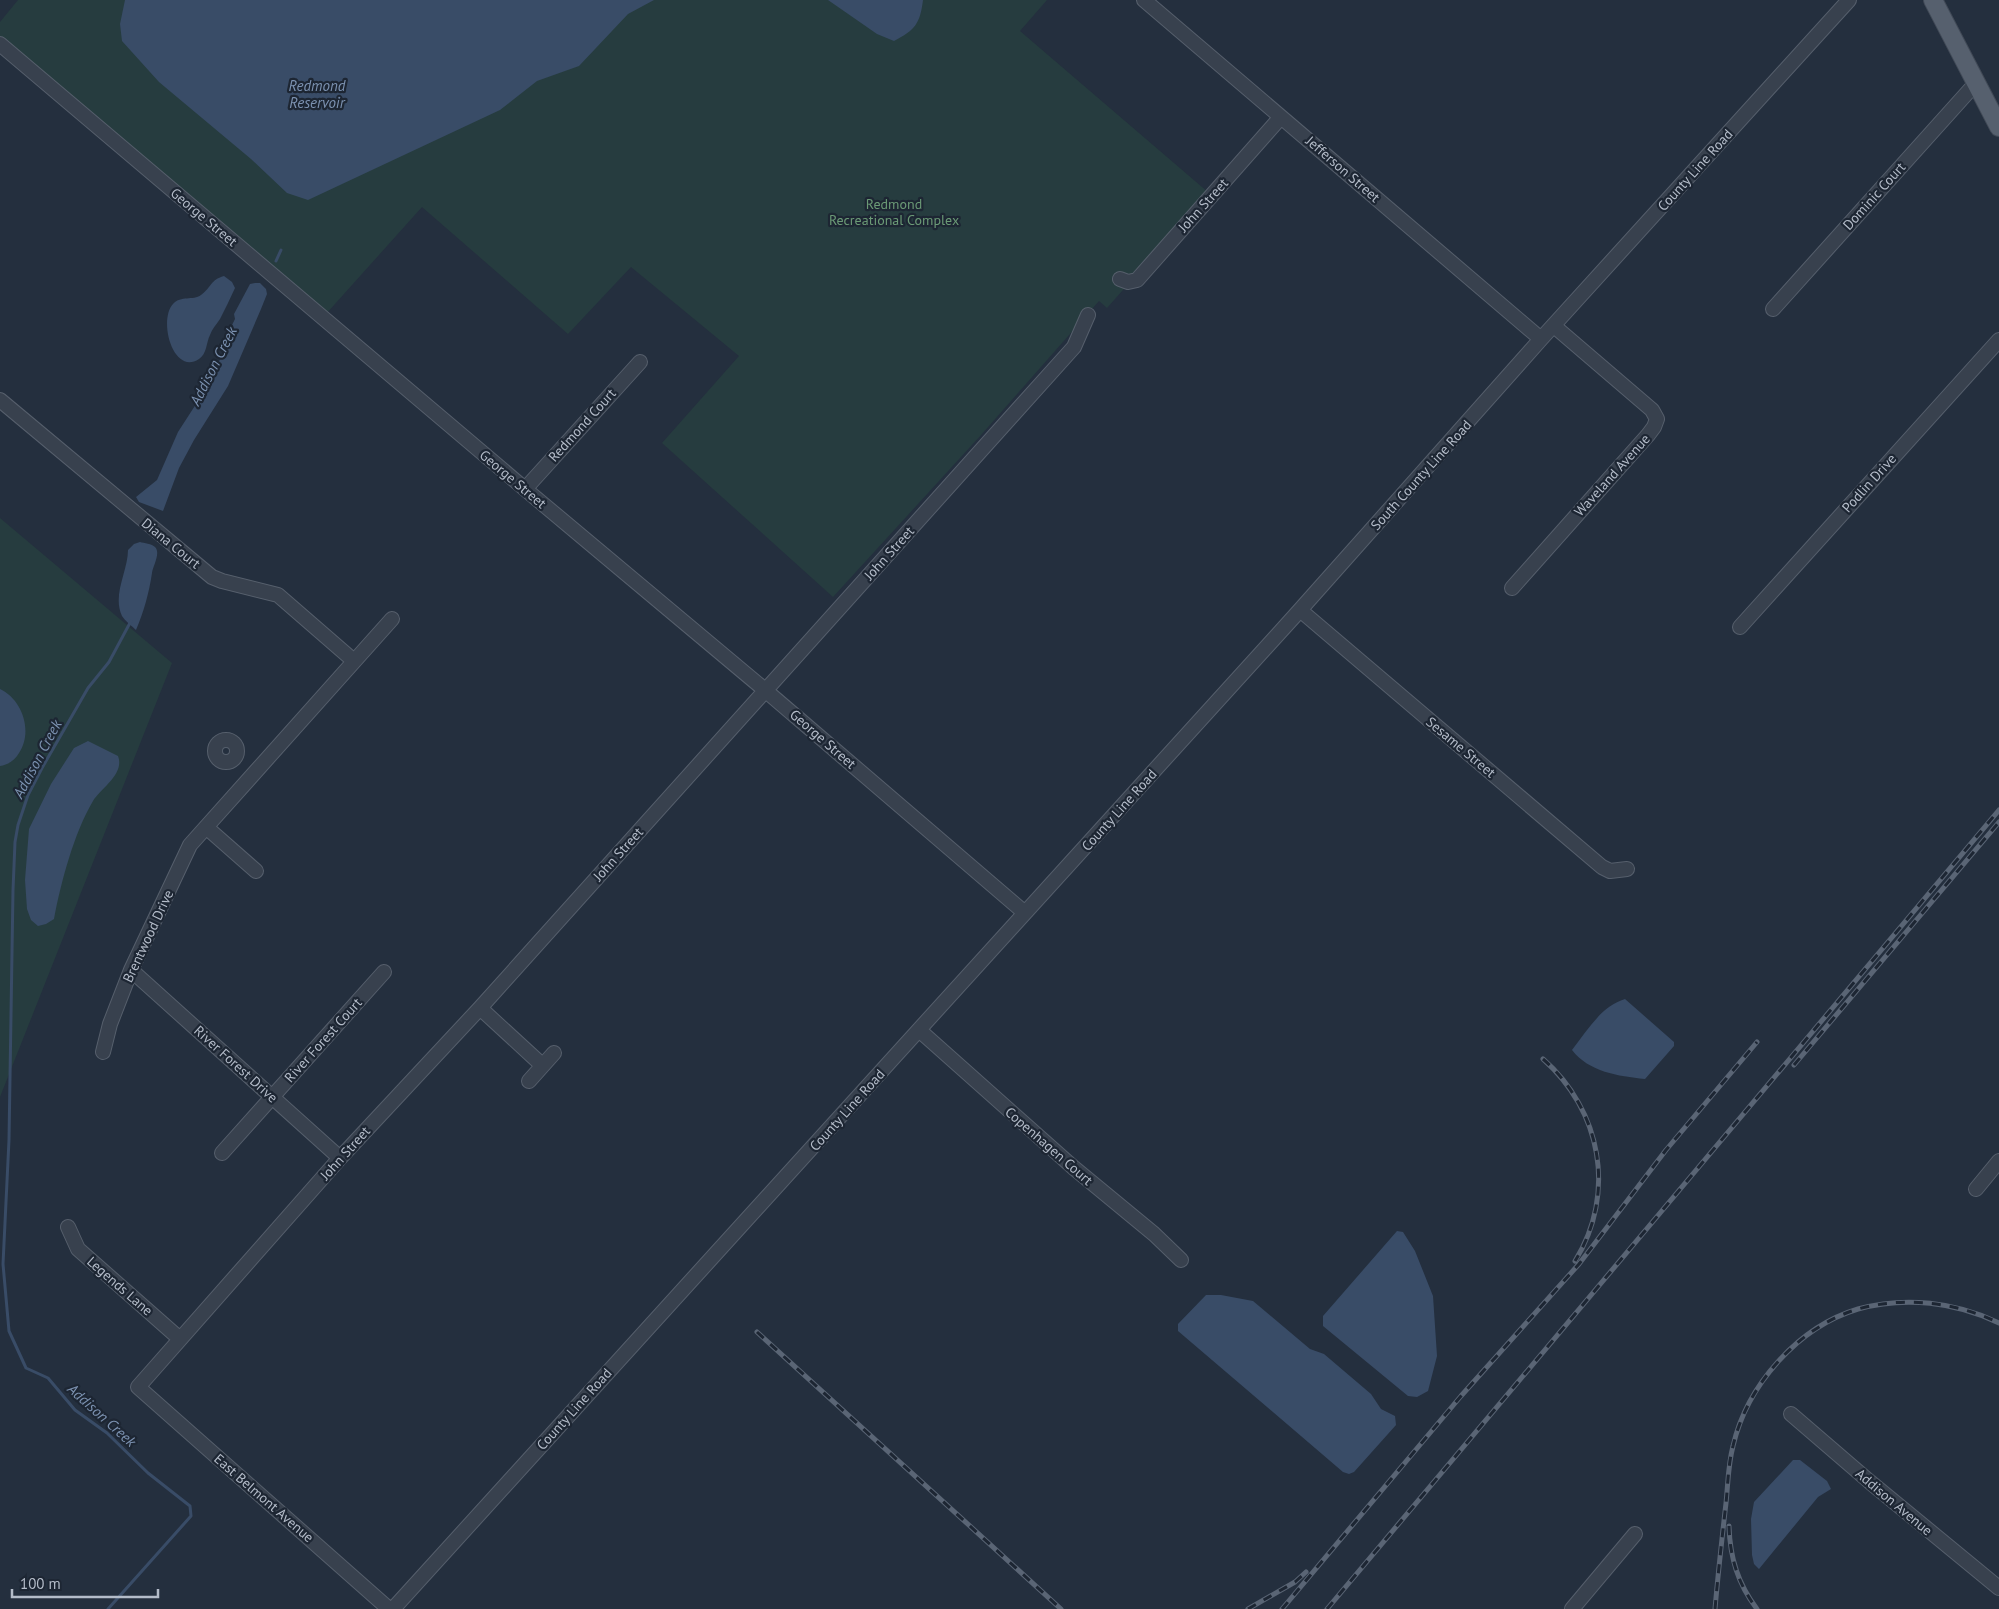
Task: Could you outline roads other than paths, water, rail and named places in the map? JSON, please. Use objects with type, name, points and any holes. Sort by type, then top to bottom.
[{"type":"main road","points":[[1933,0],[1999,127]]},
{"type":"street","name":"Jefferson Street","points":[[1144,0],[1542,339]]},
{"type":"street","name":"County Line Road","points":[[1542,339],[1849,0]]},
{"type":"street","name":"George Street","points":[[0,44],[765,690],[1025,913]]},
{"type":"street","name":"Dominic Court","points":[[1773,309],[1976,83]]},
{"type":"street","name":"John Street","points":[[1120,279],[1128,282],[1137,280],[1281,116]]},
{"type":"street","name":"John Street","points":[[138,1387],[340,1158],[480,1008],[1074,347],[1088,315]]},
{"type":"street","name":"Waveland Avenue","points":[[1512,588],[1654,427],[1657,419],[1652,410],[1554,326]]},
{"type":"street","name":"South County Line Road","points":[[1300,610],[1542,339]]},
{"type":"street","name":"Podlin Drive","points":[[1740,627],[1999,340]]},
{"type":"street","name":"Redmond Court","points":[[525,489],[640,362]]},
{"type":"street","name":"Diana Court","points":[[0,400],[212,577],[278,595],[354,661]]},
{"type":"street","name":"County Line Road","points":[[393,1609],[1300,610]]},
{"type":"street","name":"Sesame Street","points":[[1300,610],[1602,867],[1610,871],[1627,869]]},
{"type":"street","name":"Brentwood Drive","points":[[103,1052],[110,1024],[131,970],[190,845],[392,618]]},
{"type":"street","points":[[234,758],[252,774]]},
{"type":"street","points":[[206,827],[256,871]]},
{"type":"street","name":"River Forest Drive","points":[[131,970],[340,1158]]},
{"type":"street","name":"River Forest Court","points":[[222,1153],[384,972]]},
{"type":"street","points":[[480,1008],[542,1066]]},
{"type":"street","name":"Copenhagen Court","points":[[919,1030],[1074,1168],[1154,1234],[1181,1260]]},
{"type":"street","points":[[529,1081],[554,1053]]},
{"type":"street","points":[[1976,1189],[1999,1161]]},
{"type":"street","name":"Legends Lane","points":[[68,1227],[78,1249],[180,1339]]},
{"type":"street","name":"East Belmont Avenue","points":[[138,1387],[389,1609]]},
{"type":"street","name":"Addison Avenue","points":[[1792,1414],[1870,1482],[1999,1588]]},
{"type":"street","points":[[1572,1609],[1635,1534]]},
{"type":"water","name":"Redmond Reservoir","points":[[125,0],[654,0],[628,14],[579,66],[537,81],[500,110],[308,200],[287,193],[251,159],[159,82],[122,41],[120,24]]},
{"type":"water","points":[[828,0],[923,0],[918,21],[912,30],[894,41],[877,34]]},
{"type":"water","points":[[224,276],[232,282],[235,288],[211,333],[204,354],[199,359],[190,362],[182,360],[175,353],[168,333],[167,322],[173,304],[183,299],[198,297],[213,282]]},
{"type":"water","points":[[260,283],[266,289],[267,294],[261,309],[228,386],[179,468],[163,511],[139,502],[136,497],[157,480],[178,432],[209,384],[225,348],[228,333],[235,319],[234,314],[250,284]]},
{"type":"water","points":[[140,542],[154,546],[157,553],[146,602],[136,630],[122,616],[119,600],[128,550],[134,544]]},
{"type":"water","points":[[0,689],[15,701],[20,709],[25,726],[25,736],[23,745],[15,758],[6,765],[0,766]]},
{"type":"water","points":[[88,741],[118,756],[118,769],[93,801],[80,828],[64,874],[54,919],[38,926],[31,920],[27,909],[25,880],[29,829],[51,784],[74,748]]},
{"type":"water","points":[[1625,999],[1674,1042],[1674,1046],[1645,1079],[1605,1072],[1587,1063],[1572,1050],[1602,1013],[1616,1002]]},
{"type":"water","points":[[1397,1231],[1403,1232],[1415,1251],[1433,1296],[1437,1356],[1428,1391],[1417,1397],[1408,1396],[1323,1326],[1323,1316]]},
{"type":"water","points":[[1206,1295],[1221,1295],[1253,1301],[1310,1349],[1324,1354],[1371,1394],[1381,1409],[1395,1416],[1396,1425],[1354,1472],[1349,1474],[1343,1472],[1178,1331],[1178,1324]]},
{"type":"water","points":[[1793,1460],[1800,1460],[1827,1481],[1831,1489],[1818,1497],[1759,1569],[1754,1564],[1752,1555],[1751,1519],[1754,1502]]},
{"type":"waterway","name":"Addison Creek","points":[[276,261],[281,250]]},
{"type":"waterway","name":"Addison Creek","points":[[108,1609],[191,1516],[190,1506],[148,1473],[107,1433],[75,1410],[48,1378],[26,1368],[9,1331],[3,1264],[9,1140],[13,890],[15,842],[18,825],[28,795],[42,768],[88,688],[109,662],[131,621]]},
{"type":"railway","points":[[1327,1609],[1999,810]]},
{"type":"railway","points":[[1794,1065],[1999,822]]},
{"type":"railway","points":[[1282,1609],[1461,1396],[1579,1264],[1666,1150],[1757,1042]]},
{"type":"railway","points":[[1543,1059],[1563,1080],[1578,1103],[1590,1127],[1596,1154],[1599,1181],[1596,1208],[1588,1235],[1575,1261]]},
{"type":"railway","points":[[1715,1609],[1729,1467],[1733,1446],[1740,1423],[1750,1401],[1778,1361],[1815,1329],[1858,1309],[1876,1305],[1912,1302],[1930,1303],[1965,1310],[1999,1323]]},
{"type":"railway","points":[[757,1332],[1061,1609]]},
{"type":"railway","points":[[1729,1526],[1731,1549],[1736,1570],[1750,1600],[1757,1609]]},
{"type":"railway","points":[[1248,1609],[1295,1582],[1306,1572]]},
{"type":"park label","name":"Redmond Recreational Complex","points":[[894,212]]}]
